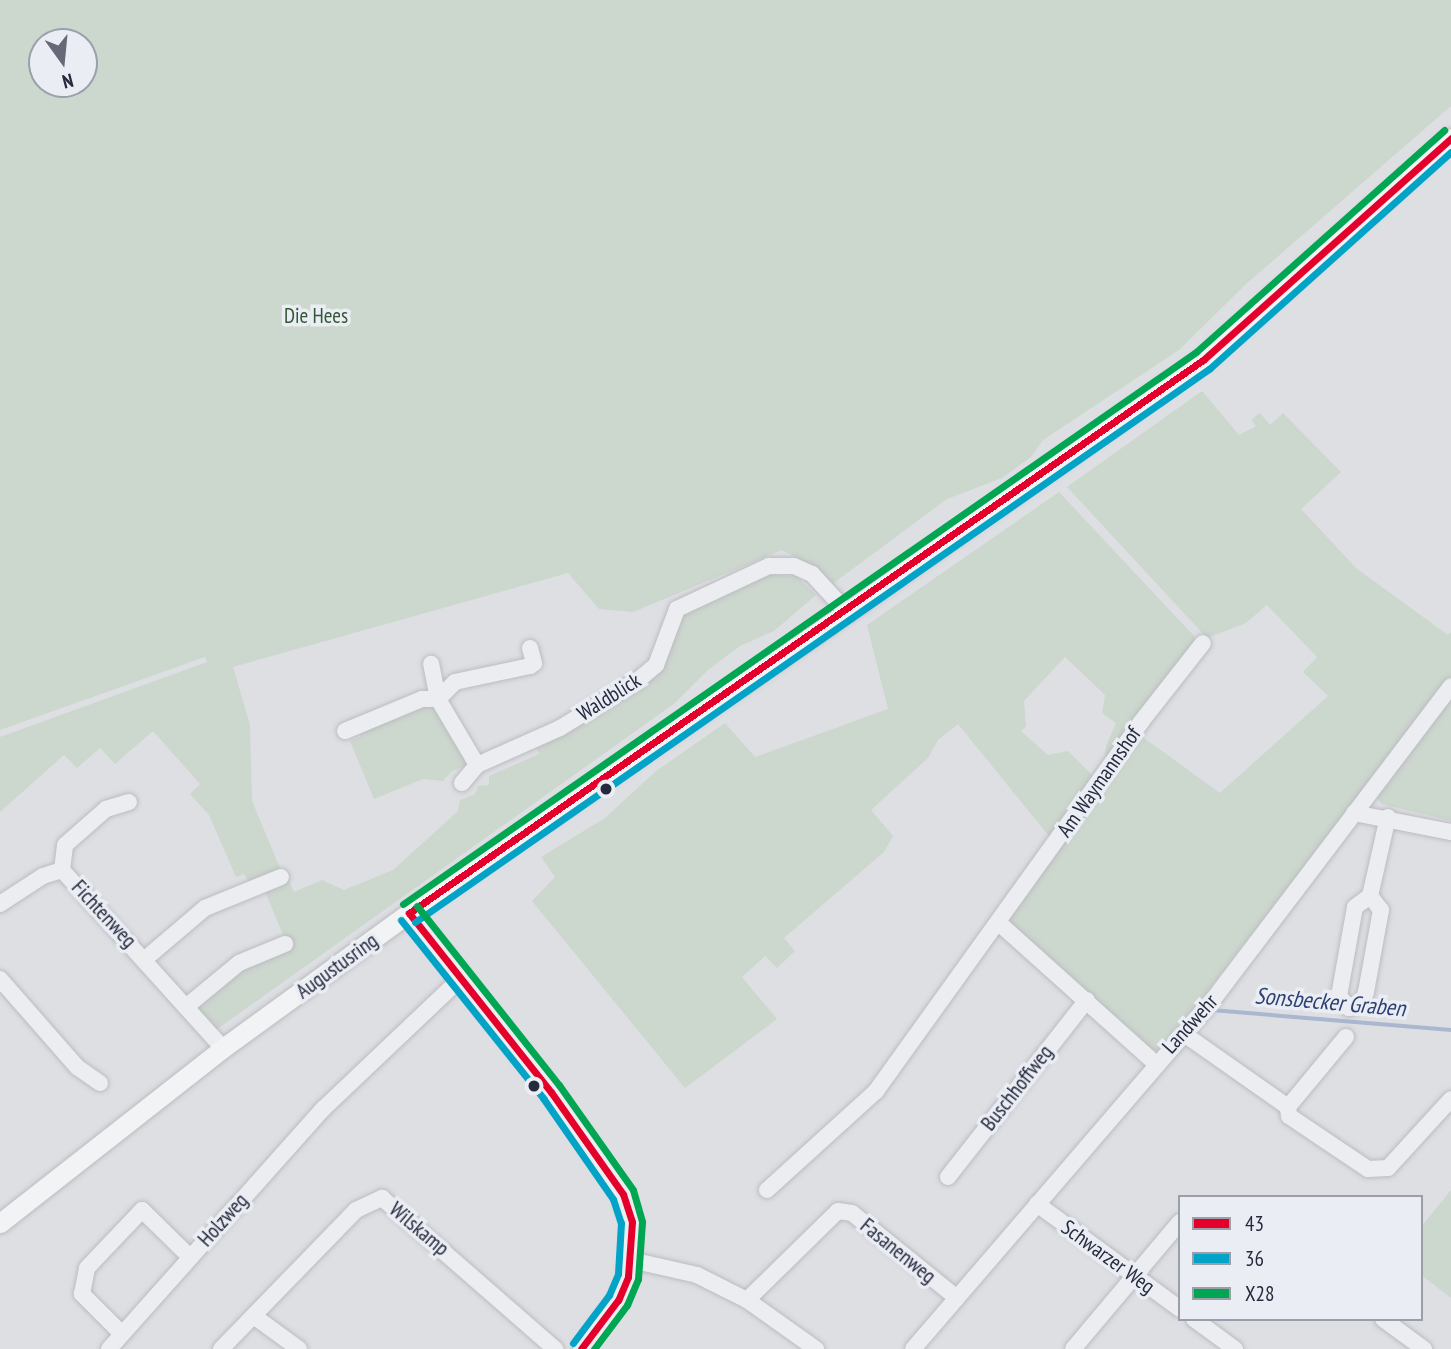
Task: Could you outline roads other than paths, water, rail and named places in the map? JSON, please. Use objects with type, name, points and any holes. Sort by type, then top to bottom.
[{"type":"main road","name":"Augustusring","points":[[0,1223],[223,1048],[409,913],[847,612],[1203,360],[1451,138]]},
{"type":"street","name":"Waldblick","points":[[462,783],[477,765],[560,728],[637,681],[656,665],[677,609],[769,566],[794,566],[812,574],[847,612]]},
{"type":"street","name":"Am Waymannshof","points":[[766,1190],[876,1091],[1000,923],[1141,722],[1203,643]]},
{"type":"street","points":[[345,731],[422,699],[438,699],[455,682],[530,666],[534,663],[530,648]]},
{"type":"street","points":[[431,664],[438,699],[477,765]]},
{"type":"street","name":"Landwehr","points":[[913,1349],[1155,1063],[1184,1034],[1451,687]]},
{"type":"street","name":"Fichtenweg","points":[[129,802],[106,808],[65,845],[62,870],[223,1048]]},
{"type":"street","points":[[1354,813],[1388,817],[1451,832]]},
{"type":"street","points":[[1370,896],[1381,910],[1371,965],[1364,999],[1349,1008],[1339,996],[1355,907],[1370,896],[1388,817]]},
{"type":"street","name":"Fichtenweg","points":[[0,904],[43,876],[62,870]]},
{"type":"street","name":"Fichtenweg","points":[[145,959],[205,908],[281,877]]},
{"type":"street","points":[[409,913],[608,1169],[632,1222],[631,1260],[618,1300],[581,1349]]},
{"type":"street","points":[[1000,923],[1155,1063]]},
{"type":"street","points":[[187,1006],[239,962],[285,944]]},
{"type":"street","name":"Holzweg","points":[[109,1349],[323,1109],[461,978]]},
{"type":"street","points":[[0,979],[77,1067],[100,1083]]},
{"type":"street","name":"Buschhoffweg","points":[[948,1177],[1087,1000]]},
{"type":"street","points":[[1184,1034],[1288,1107]]},
{"type":"street","points":[[1346,1037],[1288,1107],[1289,1116],[1368,1169],[1378,1170],[1396,1161],[1451,1099]]},
{"type":"street","name":"Wilskamp","points":[[221,1349],[256,1317],[356,1210],[382,1198],[555,1349]]},
{"type":"street","name":"Schwarzer Weg","points":[[1037,1204],[1178,1308]]},
{"type":"street","points":[[122,1334],[82,1294],[87,1268],[142,1210],[190,1257]]},
{"type":"street","name":"Fasanenweg","points":[[747,1300],[838,1211],[852,1213],[957,1298]]},
{"type":"street","points":[[1073,1349],[1178,1224]]},
{"type":"street","points":[[631,1260],[696,1275],[747,1300],[816,1349]]},
{"type":"street","points":[[256,1317],[299,1349]]},
{"type":"street","points":[[1197,1321],[1235,1349]]},
{"type":"street","points":[[1387,1321],[1424,1349]]},
{"type":"waterway","name":"Sonsbecker Graben","points":[[1212,1010],[1451,1030]]},
{"type":"park label","name":"Die Hees","points":[[316,316]]}]
